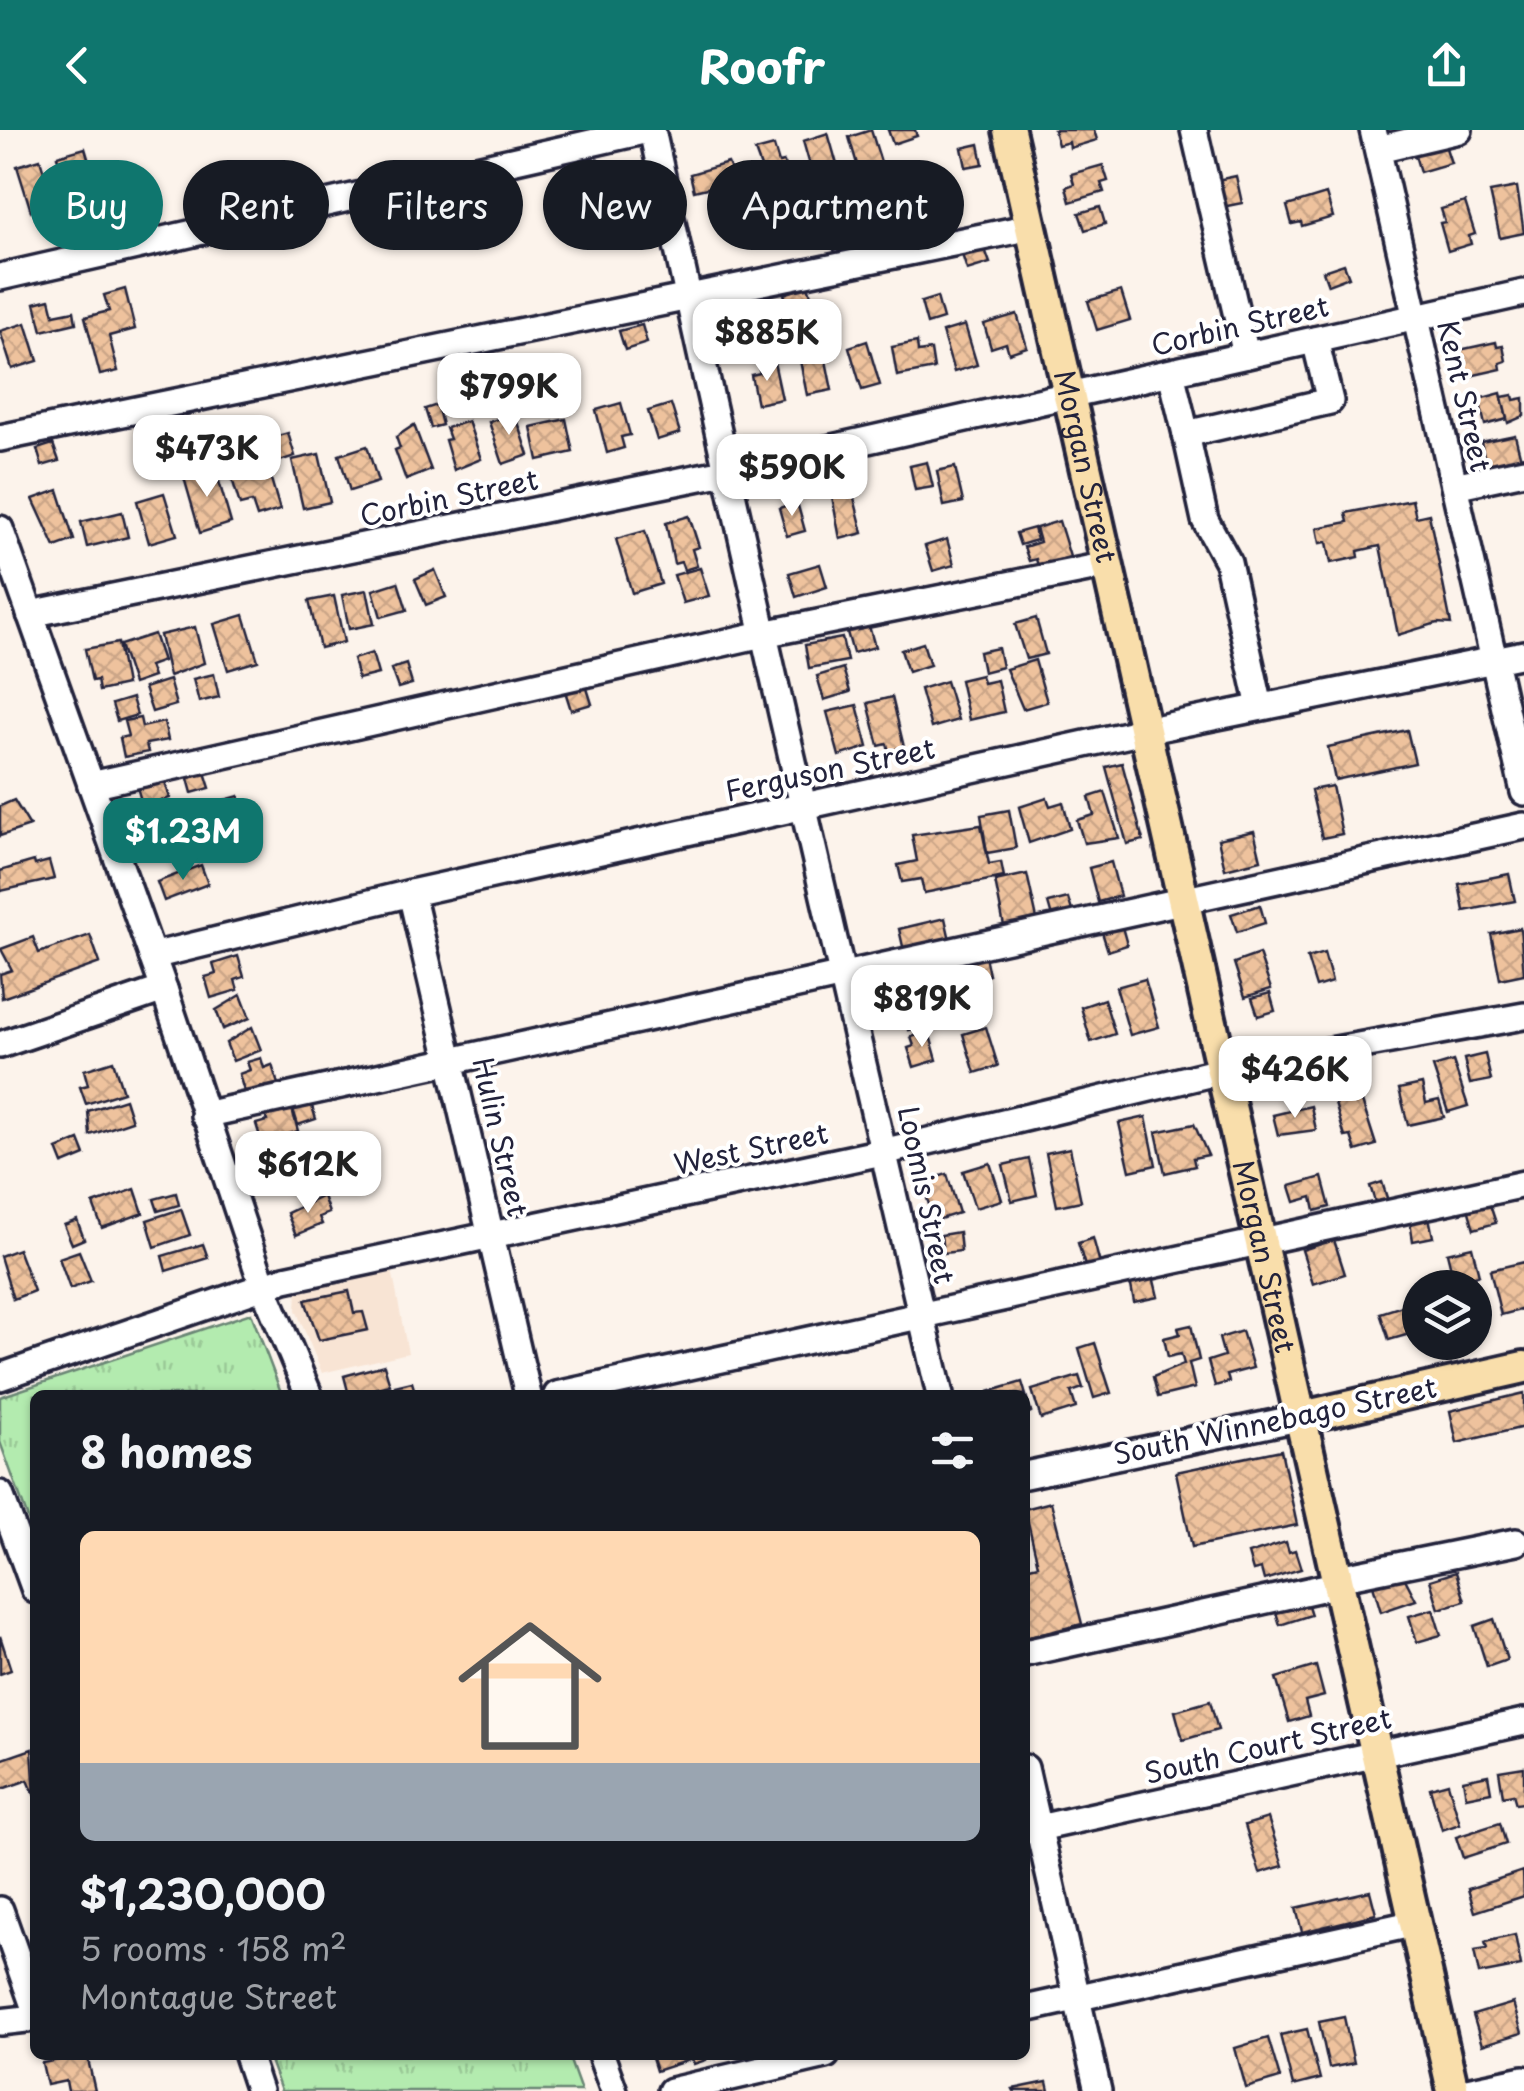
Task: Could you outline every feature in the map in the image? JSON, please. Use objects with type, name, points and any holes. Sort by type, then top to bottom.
[{"type":"main road","name":"Morgan Street","points":[[1009,130],[1072,396],[1144,731],[1225,1070],[1453,2091]]},
{"type":"main road","name":"South Winnebago Street","points":[[1303,1417],[1524,1366]]},
{"type":"street","points":[[0,277],[650,130]]},
{"type":"street","name":"Loomis Street","points":[[650,130],[724,472],[887,1150],[939,1390]]},
{"type":"street","points":[[1194,130],[1246,356]]},
{"type":"street","points":[[1375,139],[1459,130]]},
{"type":"street","name":"Kent Street","points":[[1375,139],[1524,792]]},
{"type":"street","points":[[0,438],[1032,227]]},
{"type":"street","name":"Corbin Street","points":[[30,614],[724,472],[1524,294]]},
{"type":"street","points":[[1186,434],[1330,401],[1316,340]]},
{"type":"street","points":[[1171,373],[1205,520],[1228,562],[1260,707]]},
{"type":"street","points":[[1454,486],[1524,471]]},
{"type":"street","points":[[0,529],[164,990],[263,1286],[307,1390]]},
{"type":"street","points":[[91,785],[762,634],[1108,565]]},
{"type":"street","name":"Ferguson Street","points":[[152,956],[412,893],[803,806],[1144,731],[1524,654]]},
{"type":"street","points":[[204,1115],[1524,826]]},
{"type":"street","name":"Hulin Street","points":[[412,893],[527,1390]]},
{"type":"street","points":[[0,1045],[164,990]]},
{"type":"street","name":"West Street","points":[[0,1377],[263,1286],[887,1150],[1225,1070],[1524,1016]]},
{"type":"street","points":[[580,1390],[1524,1184]]},
{"type":"street","name":"South Winnebago Street","points":[[1030,1474],[1303,1417]]},
{"type":"street","points":[[0,1494],[30,1576]]},
{"type":"street","points":[[1030,1652],[1516,1542]]},
{"type":"street","name":"South Court Street","points":[[1032,1830],[1524,1722]]},
{"type":"street","points":[[1032,1830],[1098,2091]]},
{"type":"street","points":[[0,1910],[30,1995]]},
{"type":"street","points":[[1030,2008],[1416,1923]]},
{"type":"street","points":[[0,2022],[30,2019]]},
{"type":"street","points":[[249,2060],[259,2091]]},
{"type":"street","points":[[603,2060],[614,2091]]},
{"type":"street","points":[[671,2091],[804,2060]]},
{"type":"street","points":[[1467,2091],[1524,2078]]},
{"type":"shaded area","points":[[392,1270],[408,1353],[322,1373],[296,1310],[297,1292]]},
{"type":"green space","points":[[251,1313],[280,1390],[30,1390],[30,1524],[0,1442],[0,1397]]},
{"type":"green space","points":[[270,2060],[570,2060],[581,2091],[281,2091]]},
{"type":"building","points":[[871,130],[880,160],[856,160],[849,137]]},
{"type":"building","points":[[888,130],[915,130],[917,136],[893,144]]},
{"type":"building","points":[[1054,130],[1094,130],[1097,140],[1070,148],[1069,142],[1058,145]]},
{"type":"building","points":[[828,133],[836,160],[808,160],[803,141]]},
{"type":"building","points":[[1442,136],[1451,163],[1420,172],[1412,145]]},
{"type":"building","points":[[979,144],[983,164],[966,167],[962,148]]},
{"type":"building","points":[[774,146],[778,160],[758,160],[755,151]]},
{"type":"building","points":[[85,148],[89,160],[58,160],[57,156]]},
{"type":"building","points":[[30,162],[30,208],[17,166]]},
{"type":"building","points":[[1103,165],[1108,181],[1101,183],[1104,192],[1070,202],[1066,187],[1074,184],[1071,174]]},
{"type":"building","points":[[707,169],[707,188],[694,191],[690,174]]},
{"type":"building","points":[[1236,176],[1242,203],[1222,207],[1217,180]]},
{"type":"building","points":[[1517,187],[1524,233],[1500,238],[1490,192]]},
{"type":"building","points":[[1326,194],[1333,217],[1302,226],[1301,222],[1292,224],[1287,206]]},
{"type":"building","points":[[1465,202],[1475,234],[1469,236],[1471,244],[1448,251],[1440,223],[1445,222],[1441,209]]},
{"type":"building","points":[[1100,207],[1105,224],[1085,230],[1079,213]]},
{"type":"building","points":[[982,241],[990,263],[967,270],[961,250]]},
{"type":"building","points":[[1344,264],[1349,277],[1328,285],[1323,271]]},
{"type":"building","points":[[755,285],[760,304],[724,315],[718,296]]},
{"type":"building","points":[[808,286],[813,301],[789,309],[784,294]]},
{"type":"building","points":[[125,289],[135,329],[109,336],[118,371],[100,375],[85,317],[109,311],[104,295]]},
{"type":"building","points":[[1121,291],[1130,320],[1097,330],[1088,301]]},
{"type":"building","points":[[937,297],[943,319],[927,324],[921,302]]},
{"type":"building","points":[[50,299],[54,315],[74,311],[76,323],[42,331],[35,303]]},
{"type":"building","points":[[1017,314],[1027,347],[1009,353],[1006,343],[991,348],[984,324]]},
{"type":"building","points":[[818,321],[832,390],[807,395],[793,326]]},
{"type":"building","points":[[771,322],[776,338],[757,345],[752,329]]},
{"type":"building","points":[[26,323],[38,361],[12,369],[0,331]]},
{"type":"building","points":[[642,325],[647,343],[625,350],[619,331]]},
{"type":"building","points":[[965,325],[977,365],[954,372],[942,332]]},
{"type":"building","points":[[867,341],[880,385],[862,390],[849,347]]},
{"type":"building","points":[[917,342],[918,352],[931,350],[934,369],[897,376],[892,347]]},
{"type":"building","points":[[1496,342],[1497,347],[1503,346],[1506,361],[1500,363],[1501,369],[1461,378],[1455,351]]},
{"type":"building","points":[[774,362],[782,399],[757,404],[751,375],[760,373],[758,365]]},
{"type":"building","points":[[1501,393],[1507,419],[1485,425],[1479,399]]},
{"type":"building","points":[[1513,395],[1514,400],[1524,398],[1524,416],[1508,423],[1502,397]]},
{"type":"building","points":[[621,403],[630,435],[621,437],[624,448],[607,453],[596,410]]},
{"type":"building","points":[[671,404],[680,433],[657,440],[648,411]]},
{"type":"building","points":[[437,405],[442,425],[431,428],[425,409]]},
{"type":"building","points":[[515,413],[529,455],[503,464],[489,422]]},
{"type":"building","points":[[566,419],[573,452],[538,460],[531,427]]},
{"type":"building","points":[[468,421],[481,459],[454,470],[445,440],[450,439],[446,428]]},
{"type":"building","points":[[414,425],[431,470],[406,480],[395,450],[400,448],[396,437]]},
{"type":"building","points":[[288,433],[295,456],[274,463],[267,439]]},
{"type":"building","points":[[1515,435],[1521,459],[1486,466],[1481,442]]},
{"type":"building","points":[[53,444],[59,461],[42,466],[37,449]]},
{"type":"building","points":[[367,446],[378,482],[350,491],[339,455]]},
{"type":"building","points":[[319,454],[330,502],[303,508],[292,460]]},
{"type":"building","points":[[266,462],[280,510],[257,517],[252,502],[240,505],[230,472]]},
{"type":"building","points":[[927,462],[933,487],[915,490],[910,466]]},
{"type":"building","points":[[205,467],[207,474],[216,471],[231,523],[200,533],[183,474]]},
{"type":"building","points":[[955,467],[963,502],[944,506],[937,471]]},
{"type":"building","points":[[851,486],[863,533],[840,539],[831,491]]},
{"type":"building","points":[[58,490],[74,540],[55,547],[33,499]]},
{"type":"building","points":[[164,493],[177,535],[149,543],[137,501]]},
{"type":"building","points":[[1412,500],[1416,517],[1429,514],[1451,624],[1437,623],[1398,635],[1380,546],[1358,551],[1359,557],[1331,563],[1327,542],[1320,543],[1317,528],[1348,522],[1346,513]]},
{"type":"building","points":[[797,502],[805,531],[787,536],[779,508]]},
{"type":"building","points":[[122,512],[128,537],[87,547],[81,522]]},
{"type":"building","points":[[689,516],[699,547],[692,549],[697,566],[684,570],[681,562],[674,564],[666,523]]},
{"type":"building","points":[[1059,521],[1070,557],[1038,566],[1036,559],[1029,561],[1024,547],[1040,542],[1036,528]]},
{"type":"building","points":[[1034,528],[1037,540],[1020,545],[1016,533]]},
{"type":"building","points":[[645,531],[661,584],[632,593],[616,539]]},
{"type":"building","points":[[947,539],[954,565],[933,571],[925,546]]},
{"type":"building","points":[[820,564],[827,587],[796,597],[789,573]]},
{"type":"building","points":[[700,568],[709,596],[683,603],[674,575]]},
{"type":"building","points":[[435,570],[446,597],[426,605],[415,579]]},
{"type":"building","points":[[398,582],[407,610],[381,617],[373,590]]},
{"type":"building","points":[[367,590],[374,624],[349,629],[342,595]]},
{"type":"building","points":[[334,596],[344,642],[320,648],[309,601]]},
{"type":"building","points":[[244,615],[258,661],[228,670],[214,624]]},
{"type":"building","points":[[1036,618],[1046,654],[1026,659],[1015,624]]},
{"type":"building","points":[[869,626],[875,647],[853,653],[847,632]]},
{"type":"building","points":[[195,627],[204,663],[169,676],[160,635]]},
{"type":"building","points":[[154,634],[163,661],[149,666],[153,677],[133,684],[120,645]]},
{"type":"building","points":[[842,638],[847,661],[809,668],[805,645]]},
{"type":"building","points":[[118,643],[126,685],[99,691],[97,680],[92,681],[85,649]]},
{"type":"building","points":[[923,643],[930,665],[908,672],[901,650]]},
{"type":"building","points":[[998,648],[1002,667],[983,672],[979,652]]},
{"type":"building","points":[[372,653],[378,674],[358,679],[353,659]]},
{"type":"building","points":[[1035,660],[1047,702],[1023,709],[1006,669]]},
{"type":"building","points":[[406,664],[412,684],[398,688],[391,669]]},
{"type":"building","points":[[843,668],[850,692],[824,700],[817,676]]},
{"type":"building","points":[[214,674],[219,697],[199,702],[193,679]]},
{"type":"building","points":[[981,675],[983,683],[997,680],[1004,712],[969,720],[960,680]]},
{"type":"building","points":[[169,680],[176,705],[152,712],[144,688]]},
{"type":"building","points":[[946,681],[958,720],[931,728],[920,689]]},
{"type":"building","points":[[585,682],[592,704],[571,710],[564,688]]},
{"type":"building","points":[[892,697],[904,747],[889,751],[887,744],[879,746],[868,703]]},
{"type":"building","points":[[132,698],[137,715],[117,721],[112,704]]},
{"type":"building","points":[[857,705],[868,747],[839,756],[827,712]]},
{"type":"building","points":[[140,718],[142,727],[164,722],[168,740],[146,744],[148,752],[124,757],[120,738],[128,736],[124,721]]},
{"type":"building","points":[[1407,730],[1415,763],[1335,780],[1328,747]]},
{"type":"building","points":[[1122,763],[1143,840],[1127,844],[1106,767]]},
{"type":"building","points":[[203,766],[210,788],[192,793],[186,771]]},
{"type":"building","points":[[163,776],[170,798],[143,807],[136,784]]},
{"type":"building","points":[[1332,786],[1342,834],[1322,838],[1311,790]]},
{"type":"building","points":[[1105,792],[1119,838],[1084,843],[1077,820],[1094,815],[1089,797]]},
{"type":"building","points":[[239,796],[246,822],[221,829],[213,803]]},
{"type":"building","points":[[1047,798],[1050,806],[1063,802],[1070,829],[1029,843],[1019,807]]},
{"type":"building","points":[[14,800],[30,826],[0,836],[0,806]]},
{"type":"building","points":[[1009,810],[1016,848],[987,853],[981,815]]},
{"type":"building","points":[[981,825],[989,864],[1001,862],[1004,877],[924,893],[921,879],[902,882],[898,865],[917,861],[912,835]]},
{"type":"building","points":[[1254,831],[1261,860],[1225,869],[1218,839]]},
{"type":"building","points":[[34,861],[35,865],[49,861],[54,879],[1,891],[0,871]]},
{"type":"building","points":[[1111,862],[1120,896],[1098,902],[1089,868]]},
{"type":"building","points":[[201,865],[208,884],[164,901],[157,882]]},
{"type":"building","points":[[1027,874],[1037,919],[1004,926],[995,881]]},
{"type":"building","points":[[1509,874],[1515,901],[1464,911],[1459,884]]},
{"type":"building","points":[[1068,898],[1072,911],[1052,917],[1048,903]]},
{"type":"building","points":[[1260,905],[1265,923],[1237,932],[1231,914]]},
{"type":"building","points":[[945,918],[950,940],[904,951],[899,929]]},
{"type":"building","points":[[1121,923],[1127,945],[1108,951],[1101,929]]},
{"type":"building","points":[[1520,928],[1524,974],[1500,979],[1491,934]]},
{"type":"building","points":[[90,935],[100,963],[2,998],[0,974],[12,970],[1,949],[33,937],[39,953]]},
{"type":"building","points":[[1324,953],[1332,982],[1316,987],[1307,958]]},
{"type":"building","points":[[1259,954],[1271,989],[1245,997],[1234,963]]},
{"type":"building","points":[[238,956],[244,977],[235,980],[238,990],[211,998],[205,977],[216,974],[213,964]]},
{"type":"building","points":[[985,956],[989,975],[974,978],[969,960]]},
{"type":"building","points":[[916,975],[922,998],[893,1006],[887,983]]},
{"type":"building","points":[[1145,979],[1159,1027],[1130,1035],[1116,987]]},
{"type":"building","points":[[1270,993],[1275,1011],[1258,1016],[1252,998]]},
{"type":"building","points":[[241,995],[250,1018],[223,1029],[216,1010]]},
{"type":"building","points":[[1104,999],[1115,1034],[1091,1042],[1081,1007]]},
{"type":"building","points":[[923,1010],[927,1026],[909,1030],[905,1015]]},
{"type":"building","points":[[252,1027],[261,1050],[233,1061],[226,1043]]},
{"type":"building","points":[[986,1027],[998,1066],[975,1073],[963,1034]]},
{"type":"building","points":[[929,1032],[937,1060],[914,1067],[908,1048],[914,1046],[911,1037]]},
{"type":"building","points":[[1485,1054],[1491,1080],[1470,1084],[1464,1059]]},
{"type":"building","points":[[261,1058],[264,1068],[272,1065],[278,1084],[245,1095],[239,1074],[250,1070],[247,1062]]},
{"type":"building","points":[[113,1061],[123,1092],[86,1104],[80,1087],[88,1085],[84,1070]]},
{"type":"building","points":[[1453,1061],[1468,1106],[1448,1112],[1433,1067]]},
{"type":"building","points":[[1422,1084],[1426,1103],[1439,1100],[1444,1117],[1408,1125],[1399,1089]]},
{"type":"building","points":[[1359,1092],[1376,1145],[1356,1151],[1351,1136],[1345,1137],[1334,1100]]},
{"type":"building","points":[[125,1099],[132,1121],[90,1135],[88,1111]]},
{"type":"building","points":[[310,1100],[316,1119],[298,1125],[292,1106]]},
{"type":"building","points":[[278,1106],[280,1113],[292,1109],[298,1131],[262,1143],[256,1124],[267,1121],[264,1111]]},
{"type":"building","points":[[1311,1106],[1316,1130],[1278,1135],[1273,1115]]},
{"type":"building","points":[[1146,1117],[1156,1165],[1130,1171],[1119,1123]]},
{"type":"building","points":[[1194,1124],[1208,1155],[1193,1158],[1195,1166],[1165,1173],[1156,1132]]},
{"type":"building","points":[[79,1140],[85,1155],[63,1164],[57,1149]]},
{"type":"building","points":[[1070,1148],[1081,1201],[1057,1206],[1046,1153]]},
{"type":"building","points":[[314,1153],[322,1176],[290,1188],[288,1181],[277,1185],[272,1171]]},
{"type":"building","points":[[1029,1159],[1037,1195],[1012,1201],[1003,1165]]},
{"type":"building","points":[[990,1163],[1002,1200],[975,1208],[963,1171]]},
{"type":"building","points":[[947,1174],[959,1213],[934,1221],[922,1182]]},
{"type":"building","points":[[1322,1177],[1330,1207],[1315,1211],[1312,1197],[1295,1202],[1290,1186]]},
{"type":"building","points":[[1382,1182],[1388,1201],[1376,1205],[1370,1186]]},
{"type":"building","points":[[135,1189],[143,1213],[102,1228],[93,1204]]},
{"type":"building","points":[[176,1193],[179,1205],[158,1211],[154,1199]]},
{"type":"building","points":[[323,1196],[329,1213],[319,1217],[322,1224],[296,1235],[287,1213]]},
{"type":"building","points":[[1489,1202],[1496,1223],[1474,1229],[1468,1208]]},
{"type":"building","points":[[181,1209],[190,1235],[155,1247],[147,1220]]},
{"type":"building","points":[[1429,1217],[1433,1237],[1413,1241],[1410,1221]]},
{"type":"building","points":[[77,1220],[84,1239],[72,1244],[64,1225]]},
{"type":"building","points":[[959,1232],[961,1251],[943,1253],[941,1235]]},
{"type":"building","points":[[1093,1238],[1100,1264],[1086,1269],[1078,1243]]},
{"type":"building","points":[[1334,1240],[1345,1274],[1313,1284],[1302,1250]]},
{"type":"building","points":[[203,1244],[208,1258],[166,1271],[162,1256]]},
{"type":"building","points":[[1472,1247],[1478,1270],[1451,1270],[1447,1253]]},
{"type":"building","points":[[18,1249],[34,1291],[13,1299],[0,1256]]},
{"type":"building","points":[[79,1251],[91,1281],[70,1289],[59,1258]]},
{"type":"building","points":[[1524,1262],[1524,1309],[1501,1315],[1490,1270]]},
{"type":"building","points":[[1153,1276],[1158,1297],[1134,1302],[1130,1280]]},
{"type":"building","points":[[349,1291],[354,1313],[363,1312],[368,1330],[319,1340],[305,1300]]},
{"type":"building","points":[[1402,1306],[1402,1336],[1389,1340],[1380,1313]]},
{"type":"building","points":[[1191,1325],[1199,1360],[1189,1363],[1195,1388],[1158,1397],[1153,1377],[1184,1364],[1181,1354],[1168,1357],[1164,1338],[1180,1334],[1178,1328]]},
{"type":"building","points":[[1242,1331],[1253,1368],[1227,1375],[1229,1382],[1215,1386],[1208,1361],[1224,1356],[1219,1338]]},
{"type":"building","points":[[1095,1343],[1111,1393],[1094,1398],[1079,1348]]},
{"type":"building","points":[[384,1365],[390,1385],[348,1390],[344,1376]]},
{"type":"building","points":[[1079,1376],[1083,1388],[1071,1392],[1076,1408],[1041,1419],[1032,1390]]},
{"type":"building","points":[[412,1382],[414,1390],[396,1390],[395,1386]]},
{"type":"building","points":[[1022,1382],[1024,1390],[995,1390]]},
{"type":"building","points":[[1524,1393],[1524,1427],[1457,1443],[1450,1411]]},
{"type":"building","points":[[1281,1450],[1297,1525],[1192,1547],[1176,1472]]},
{"type":"building","points":[[1051,1502],[1082,1624],[1030,1637],[1030,1567],[1038,1565],[1030,1531],[1030,1508]]},
{"type":"building","points":[[1286,1542],[1289,1552],[1295,1550],[1301,1569],[1264,1580],[1261,1569],[1253,1571],[1248,1554]]},
{"type":"building","points":[[1456,1572],[1465,1601],[1439,1609],[1430,1580]]},
{"type":"building","points":[[1403,1575],[1416,1600],[1381,1612],[1373,1585]]},
{"type":"building","points":[[1305,1596],[1311,1615],[1280,1625],[1274,1606]]},
{"type":"building","points":[[1433,1609],[1441,1635],[1417,1642],[1409,1616]]},
{"type":"building","points":[[1494,1619],[1507,1660],[1487,1667],[1474,1626]]},
{"type":"building","points":[[0,1636],[11,1670],[0,1674]]},
{"type":"building","points":[[1316,1666],[1324,1696],[1305,1701],[1309,1716],[1289,1722],[1276,1678]]},
{"type":"building","points":[[1210,1701],[1218,1730],[1183,1740],[1175,1711]]},
{"type":"building","points":[[30,1750],[30,1785],[28,1780],[2,1789],[0,1760]]},
{"type":"building","points":[[1524,1767],[1524,1803],[1516,1804],[1513,1794],[1503,1796],[1499,1771]]},
{"type":"building","points":[[1488,1775],[1491,1792],[1466,1797],[1463,1780]]},
{"type":"building","points":[[1448,1783],[1460,1824],[1442,1830],[1430,1788]]},
{"type":"building","points":[[1268,1818],[1283,1866],[1260,1873],[1245,1825]]},
{"type":"building","points":[[1500,1823],[1506,1844],[1463,1858],[1456,1837]]},
{"type":"building","points":[[1523,1871],[1524,1896],[1475,1912],[1468,1889]]},
{"type":"building","points":[[1370,1891],[1376,1914],[1302,1932],[1296,1908]]},
{"type":"building","points":[[1515,1935],[1521,1966],[1479,1974],[1474,1951],[1487,1949],[1485,1942]]},
{"type":"building","points":[[1513,2003],[1522,2033],[1482,2045],[1473,2015]]},
{"type":"building","points":[[1344,2017],[1354,2063],[1329,2068],[1319,2022]]},
{"type":"building","points":[[1307,2029],[1320,2079],[1293,2086],[1280,2035]]},
{"type":"building","points":[[1268,2038],[1280,2078],[1246,2088],[1235,2048]]},
{"type":"building","points":[[88,2060],[95,2091],[68,2091],[66,2081],[47,2085],[42,2063]]},
{"type":"building","points":[[653,2060],[689,2060],[656,2071]]},
{"type":"building","points":[[1047,2082],[1049,2091],[1013,2089]]}]
